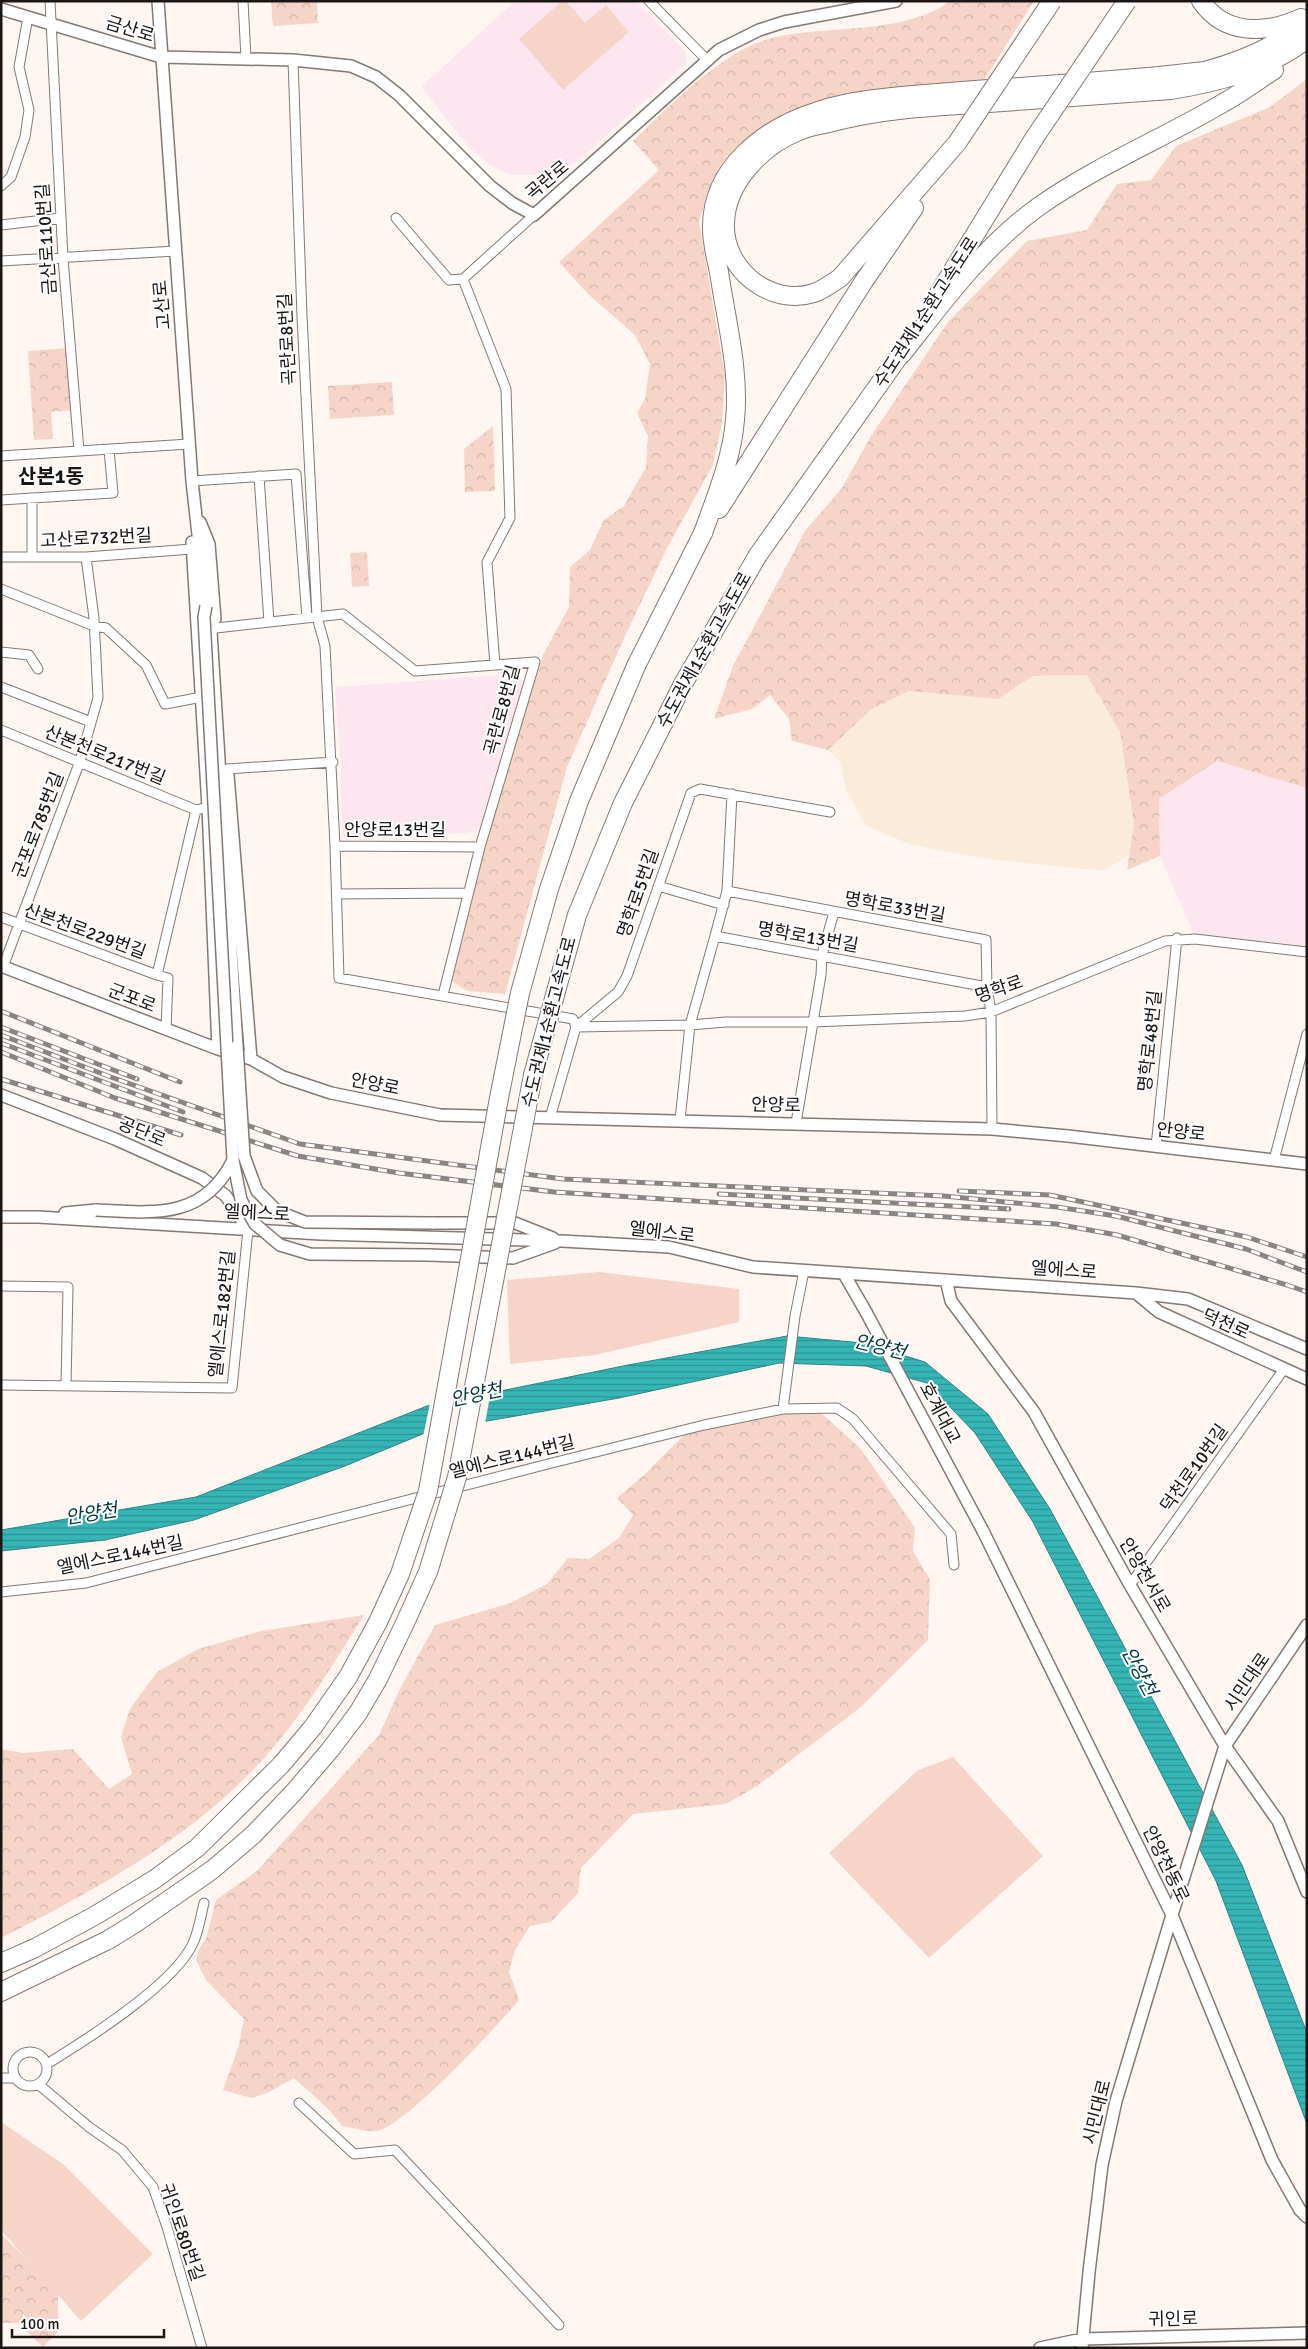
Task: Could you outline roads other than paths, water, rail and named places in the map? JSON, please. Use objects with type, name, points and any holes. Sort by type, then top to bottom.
[{"type":"highway","name":"수도권제1순환고속도로","points":[[1,1964],[96,1915],[155,1879],[197,1848],[281,1766],[313,1727],[348,1677],[378,1622],[400,1574],[428,1491],[518,1002],[549,889],[580,802],[636,666],[703,533],[864,281],[1052,1]]},
{"type":"highway","name":"수도권제1순환고속도로","points":[[1,1992],[108,1940],[174,1898],[212,1870],[253,1835],[294,1792],[330,1750],[358,1713],[405,1623],[428,1572],[457,1477],[533,1075],[578,914],[623,803],[683,684],[758,555],[902,354],[1035,137],[1127,1]]},
{"type":"highway","points":[[1201,1],[1215,18],[1229,25],[1264,30],[1282,27],[1307,16]]},
{"type":"highway","points":[[703,533],[725,470],[735,420],[735,386],[712,230],[713,208],[720,186],[733,165],[761,138],[790,122],[818,110],[904,96],[1204,71],[1236,62],[1266,49],[1291,35],[1307,22]]},
{"type":"highway","points":[[957,143],[840,278],[816,292],[799,296],[779,295],[761,288],[746,275],[727,244],[725,222],[731,195],[742,174],[776,144],[799,131],[849,118],[907,108],[1170,90],[1208,84],[1240,75],[1268,64],[1307,40]]},
{"type":"highway","points":[[902,354],[948,295],[991,247],[1038,208],[1086,176],[1224,103],[1275,69],[1307,40]]},
{"type":"street","name":"금산로110번길","points":[[50,1],[63,258],[79,451]]},
{"type":"street","name":"고산로","points":[[158,1],[189,444],[206,606]]},
{"type":"street","points":[[243,1],[246,58]]},
{"type":"street","points":[[649,1],[707,60]]},
{"type":"street","name":"곡란로","points":[[162,57],[293,60],[351,66],[376,77],[399,95],[490,186],[512,204],[534,215],[719,50],[759,30],[873,3],[896,1]]},
{"type":"street","name":"금산로","points":[[2,10],[162,57]]},
{"type":"street","points":[[1,186],[11,177],[25,137],[29,110],[18,66],[28,17]]},
{"type":"street","name":"곡란로8번길","points":[[293,60],[302,309],[317,617],[325,646],[333,762],[336,846]]},
{"type":"street","points":[[396,218],[449,280],[463,279],[534,215]]},
{"type":"street","points":[[1,225],[61,218]]},
{"type":"street","points":[[1,261],[176,251]]},
{"type":"street","points":[[463,279],[506,389],[510,518],[487,562],[495,665]]},
{"type":"street","points":[[1,456],[189,444]]},
{"type":"street","points":[[1,500],[113,493],[110,450]]},
{"type":"street","points":[[192,481],[296,474],[307,618]]},
{"type":"street","points":[[259,476],[270,622]]},
{"type":"street","points":[[32,498],[32,557]]},
{"type":"street","points":[[195,512],[192,549],[202,697],[202,808],[218,1049]]},
{"type":"street","points":[[195,512],[209,544],[251,1059]]},
{"type":"street","name":"고산로732번길","points":[[1,557],[86,557],[192,549]]},
{"type":"street","name":"군포로785번길","points":[[2,967],[80,761],[98,698],[94,626],[86,557]]},
{"type":"street","points":[[1,589],[94,626],[106,628],[146,664],[165,704],[202,697]]},
{"type":"street","points":[[206,606],[204,617],[233,1160],[241,1200],[256,1224],[280,1245],[310,1254],[429,1254],[513,1258],[562,1241]]},
{"type":"street","points":[[206,606],[210,616],[244,1156],[257,1191],[277,1211],[305,1222],[515,1222],[562,1241]]},
{"type":"street","name":"곡란로8번길","points":[[317,617],[343,614],[415,671],[535,662],[480,847]]},
{"type":"street","points":[[216,628],[317,617]]},
{"type":"street","points":[[1,652],[29,655],[38,669]]},
{"type":"street","points":[[1,687],[91,722]]},
{"type":"street","name":"산본천로217번길","points":[[1,730],[202,808]]},
{"type":"street","points":[[227,768],[333,762]]},
{"type":"street","name":"명학로5번길","points":[[576,1027],[618,992],[626,976],[691,793],[700,789],[830,812]]},
{"type":"street","points":[[680,1120],[690,1026],[727,891],[732,794]]},
{"type":"street","points":[[166,1030],[168,978],[157,975],[202,808]]},
{"type":"street","name":"안양로13번길","points":[[480,847],[336,846],[339,978],[573,1019],[576,1027]]},
{"type":"street","points":[[444,995],[480,847]]},
{"type":"street","points":[[658,886],[724,905]]},
{"type":"street","name":"명학로33번길","points":[[727,891],[986,940],[987,987],[991,1012],[992,1130]]},
{"type":"street","points":[[336,894],[468,893]]},
{"type":"street","points":[[796,1123],[821,975],[822,955],[834,912]]},
{"type":"street","name":"산본천로229번길","points":[[1,918],[157,975]]},
{"type":"street","name":"명학로13번길","points":[[715,936],[987,987]]},
{"type":"street","name":"명학로","points":[[576,1027],[690,1026],[726,1022],[812,1022],[966,1016],[991,1012],[1165,941],[1177,938],[1307,952]]},
{"type":"street","name":"명학로48번길","points":[[1156,1147],[1177,938]]},
{"type":"street","name":"군포로","points":[[2,967],[166,1030],[251,1059]]},
{"type":"street","points":[[550,1118],[576,1027]]},
{"type":"street","points":[[1274,1160],[1307,1034]]},
{"type":"street","name":"안양로","points":[[251,1059],[283,1077],[331,1093],[440,1115],[796,1123],[992,1130],[1068,1136],[1307,1164]]},
{"type":"street","name":"공단로","points":[[1,1095],[115,1139],[202,1178],[226,1196],[248,1230]]},
{"type":"street","points":[[38,1217],[96,1210],[166,1211],[190,1205],[216,1187],[225,1177],[233,1160]]},
{"type":"street","name":"엘에스로","points":[[1,1217],[38,1217],[248,1230],[562,1241],[669,1247],[753,1267],[1136,1293],[1188,1299],[1307,1349]]},
{"type":"street","name":"엘에스로182번길","points":[[1,1385],[232,1388],[248,1230]]},
{"type":"street","points":[[783,1409],[795,1316],[804,1271]]},
{"type":"street","name":"호계대교","points":[[844,1274],[983,1531]]},
{"type":"street","name":"안양천서로","points":[[946,1280],[951,1302],[1034,1412],[1130,1585],[1225,1746],[1278,1821],[1307,1892]]},
{"type":"street","points":[[1,1286],[68,1288],[66,1386]]},
{"type":"street","name":"덕천로","points":[[1136,1293],[1159,1312],[1307,1379]]},
{"type":"street","name":"덕천로10번길","points":[[1130,1585],[1284,1369]]},
{"type":"street","name":"엘에스로144번길","points":[[1,1592],[86,1583],[704,1425],[783,1409],[837,1408],[853,1419],[951,1534],[954,1565]]},
{"type":"street","name":"안양천동로","points":[[983,1531],[1172,1915],[1272,2160],[1300,2210],[1307,2217]]},
{"type":"street","name":"시민대로","points":[[1082,2343],[1102,2165],[1116,2101],[1172,1915],[1225,1746],[1307,1625]]},
{"type":"street","points":[[47,2064],[90,2038],[142,1998],[173,1970],[194,1942],[204,1903]]},
{"type":"street","points":[[1,2078],[15,2078],[26,2085],[38,2084],[47,2073],[45,2059],[37,2052],[26,2051],[14,2062],[13,2073],[15,2078]]},
{"type":"street","name":"귀인로80번길","points":[[38,2084],[89,2126],[122,2150],[153,2187],[167,2227],[202,2348]]},
{"type":"street","points":[[299,2103],[354,2154],[395,2150],[560,2325]]},
{"type":"street","name":"귀인로","points":[[1040,2348],[1082,2343],[1307,2333]]},
{"type":"water","points":[[787,1336],[863,1343],[925,1362],[988,1414],[1050,1509],[1242,1865],[1307,2033],[1307,2124],[1216,1881],[1033,1522],[975,1433],[927,1383],[866,1366],[779,1363],[619,1398],[430,1431],[345,1466],[194,1520],[105,1540],[1,1551],[1,1530],[196,1497],[427,1406],[628,1365]]},
{"type":"railway","points":[[1,1011],[180,1082]]},
{"type":"railway","points":[[1,1027],[137,1079]]},
{"type":"railway","points":[[1,1035],[108,1076],[300,1144],[563,1179],[944,1196],[1057,1207],[1116,1216],[1246,1249],[1307,1272]]},
{"type":"railway","points":[[1,1043],[183,1112]]},
{"type":"railway","points":[[1,1052],[115,1098],[298,1156],[399,1173],[554,1192],[1056,1224],[1117,1235],[1307,1292]]},
{"type":"railway","points":[[1,1079],[181,1135]]},
{"type":"railway","points":[[959,1191],[1050,1195],[1247,1237],[1307,1257]]},
{"type":"railway","points":[[719,1194],[1009,1209]]},
{"type":"district","name":"산본1동","points":[[51,476]]},
{"type":"water label","name":"안양천","points":[[880,1346]]},
{"type":"water label","name":"안양천","points":[[476,1394]]},
{"type":"water label","name":"안양천","points":[[91,1513]]},
{"type":"water label","name":"안양천","points":[[1140,1671]]}]
